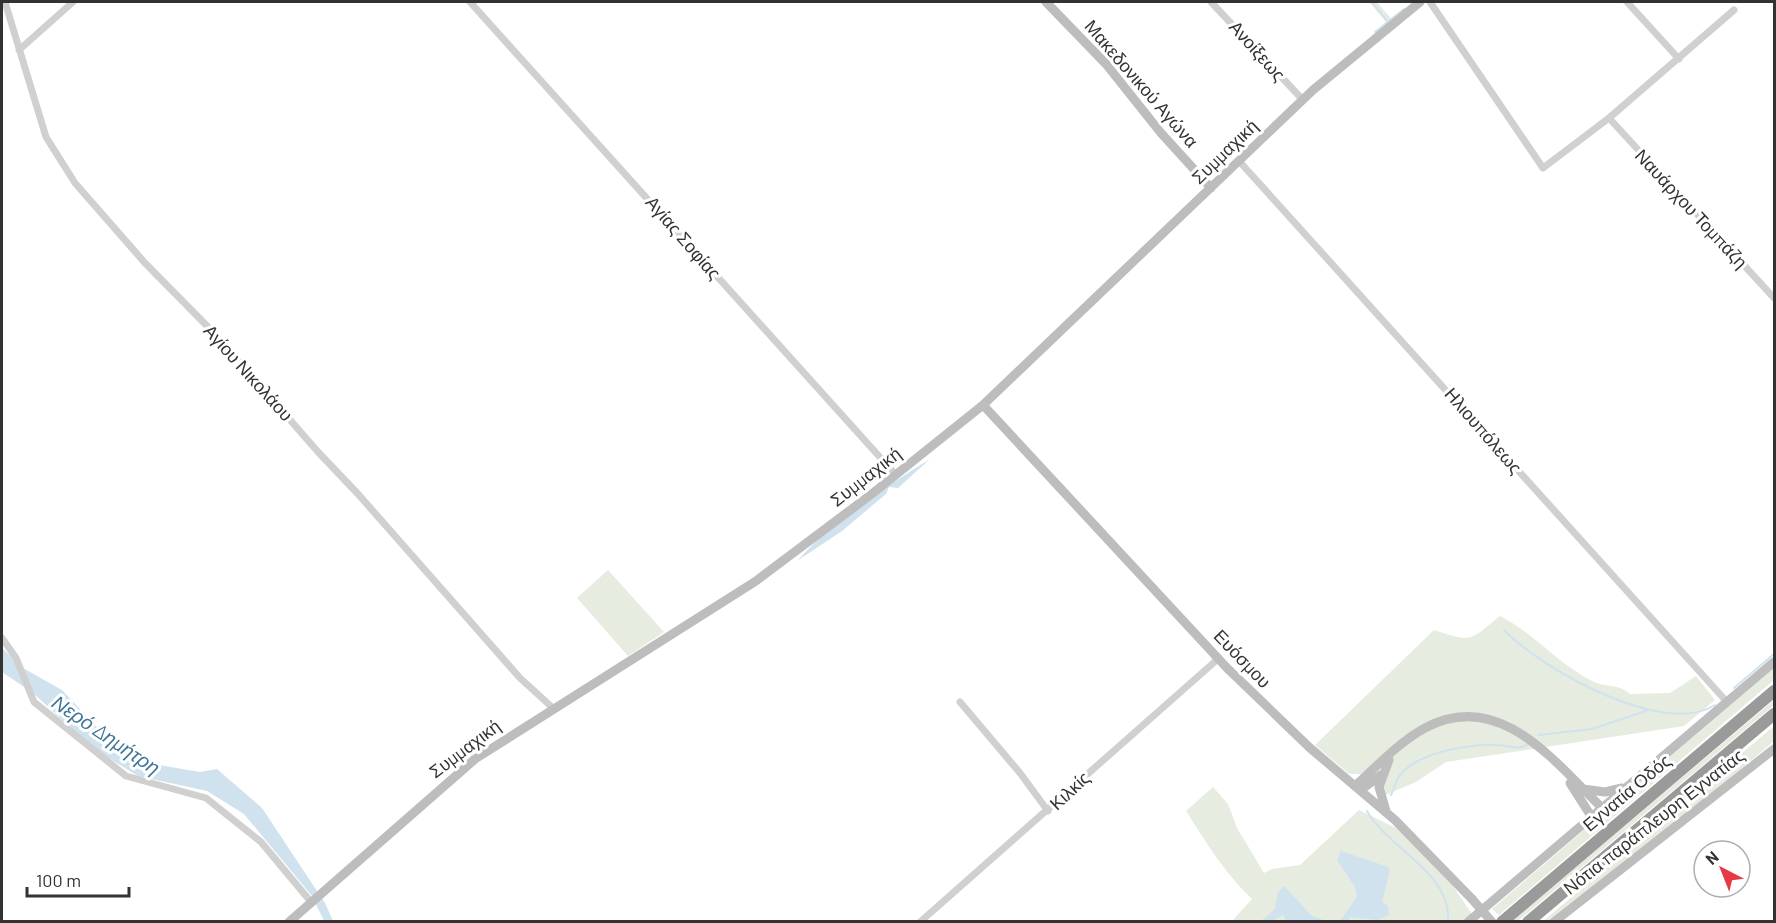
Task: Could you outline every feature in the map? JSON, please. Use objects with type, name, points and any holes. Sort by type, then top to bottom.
[{"type":"highway","name":"Εγνατία Οδός","points":[[1502,921],[1774,692]]},
{"type":"highway","name":"Εγνατία Οδός","points":[[1528,921],[1774,714]]},
{"type":"street","name":"Αγίου Νικολάου","points":[[4,2],[46,137],[75,183],[138,256],[212,331],[520,678],[554,709]]},
{"type":"street","points":[[19,50],[72,2]]},
{"type":"street","name":"Αγίας Σοφίας","points":[[470,2],[896,475]]},
{"type":"street","name":"Μακεδονικού Αγώνα","points":[[1046,2],[1106,64],[1161,134],[1211,188]]},
{"type":"street","name":"Ανοίξεως","points":[[1211,2],[1302,100]]},
{"type":"street","name":"Συμμαχική","points":[[289,921],[475,759],[756,581],[984,405],[1302,100],[1344,62],[1420,2]]},
{"type":"street","points":[[1430,2],[1543,168],[1609,118],[1734,10]]},
{"type":"street","points":[[1627,2],[1679,59]]},
{"type":"street","name":"Ναυάρχου Τομπάζη","points":[[1609,118],[1774,298]]},
{"type":"street","name":"Ηλιουπόλεως","points":[[1239,161],[1727,702]]},
{"type":"street","name":"Ευόσμου","points":[[984,405],[1262,704],[1386,812],[1492,921]]},
{"type":"street","points":[[2,638],[16,658],[34,702],[126,776],[206,798],[261,842],[311,902]]},
{"type":"street","name":"Κιλκίς","points":[[920,921],[1048,811],[1219,658]]},
{"type":"street","points":[[1468,921],[1774,662]]},
{"type":"street","points":[[960,702],[1020,772],[1048,811]]},
{"type":"street","points":[[1355,786],[1415,734],[1436,723],[1477,718],[1496,722],[1533,740],[1601,807]]},
{"type":"street","name":"Νότια παράπλευρη Εγνατίας","points":[[1554,921],[1773,754]]},
{"type":"street","points":[[1355,786],[1372,783],[1382,773],[1392,755]]},
{"type":"street","points":[[1562,771],[1591,816]]},
{"type":"street","points":[[1382,773],[1379,792],[1386,812]]},
{"type":"street","points":[[1583,789],[1605,792],[1624,788]]},
{"type":"shaded area","points":[[1369,2],[1377,2],[1393,21],[1388,24]]},
{"type":"shaded area","points":[[608,570],[664,632],[628,656],[577,598]]},
{"type":"shaded area","points":[[1500,616],[1524,631],[1579,674],[1597,683],[1621,688],[1630,694],[1670,693],[1696,676],[1715,700],[1684,726],[1446,762],[1416,782],[1383,796],[1367,774],[1349,774],[1315,745],[1434,630],[1456,637],[1470,637],[1482,631]]},
{"type":"shaded area","points":[[1774,667],[1774,680],[1499,915],[1492,909]]},
{"type":"shaded area","points":[[1774,700],[1774,705],[1518,921],[1512,921]]},
{"type":"shaded area","points":[[1774,726],[1774,741],[1630,864],[1551,921],[1542,922]]},
{"type":"shaded area","points":[[1213,787],[1228,804],[1237,828],[1264,873],[1272,869],[1300,865],[1359,810],[1402,831],[1448,879],[1472,914],[1462,922],[1232,921],[1252,899],[1225,868],[1186,811]]},
{"type":"water","points":[[930,459],[898,488],[889,487],[886,494],[842,531],[797,561],[840,516]]},
{"type":"water","points":[[2,648],[23,668],[62,690],[112,743],[159,765],[200,772],[217,769],[262,808],[325,903],[333,921],[324,921],[312,896],[244,814],[207,791],[138,776],[94,749],[33,693],[2,672]]},
{"type":"water","points":[[1341,851],[1388,867],[1390,870],[1382,902],[1388,906],[1389,915],[1377,920],[1350,917],[1348,921],[1340,921],[1357,897],[1355,887],[1337,860]]},
{"type":"water","points":[[1284,886],[1312,916],[1326,921],[1286,921],[1283,915],[1272,921],[1261,921],[1275,909],[1278,892]]},
{"type":"waterway","points":[[1372,2],[1387,21]]},
{"type":"waterway","points":[[1375,32],[1404,9]]},
{"type":"waterway","points":[[1504,630],[1522,646],[1574,680],[1635,706],[1665,713],[1693,713],[1715,705]]},
{"type":"waterway","points":[[1734,688],[1774,654]]},
{"type":"waterway","points":[[1538,735],[1592,729],[1646,711]]},
{"type":"waterway","name":"Νερό Δημήτρη","points":[[107,738],[117,745]]},
{"type":"waterway","points":[[1391,795],[1401,774],[1410,766],[1433,754],[1473,746],[1517,747],[1528,744]]},
{"type":"waterway","points":[[1367,811],[1377,825],[1430,875],[1447,904],[1448,922]]}]
